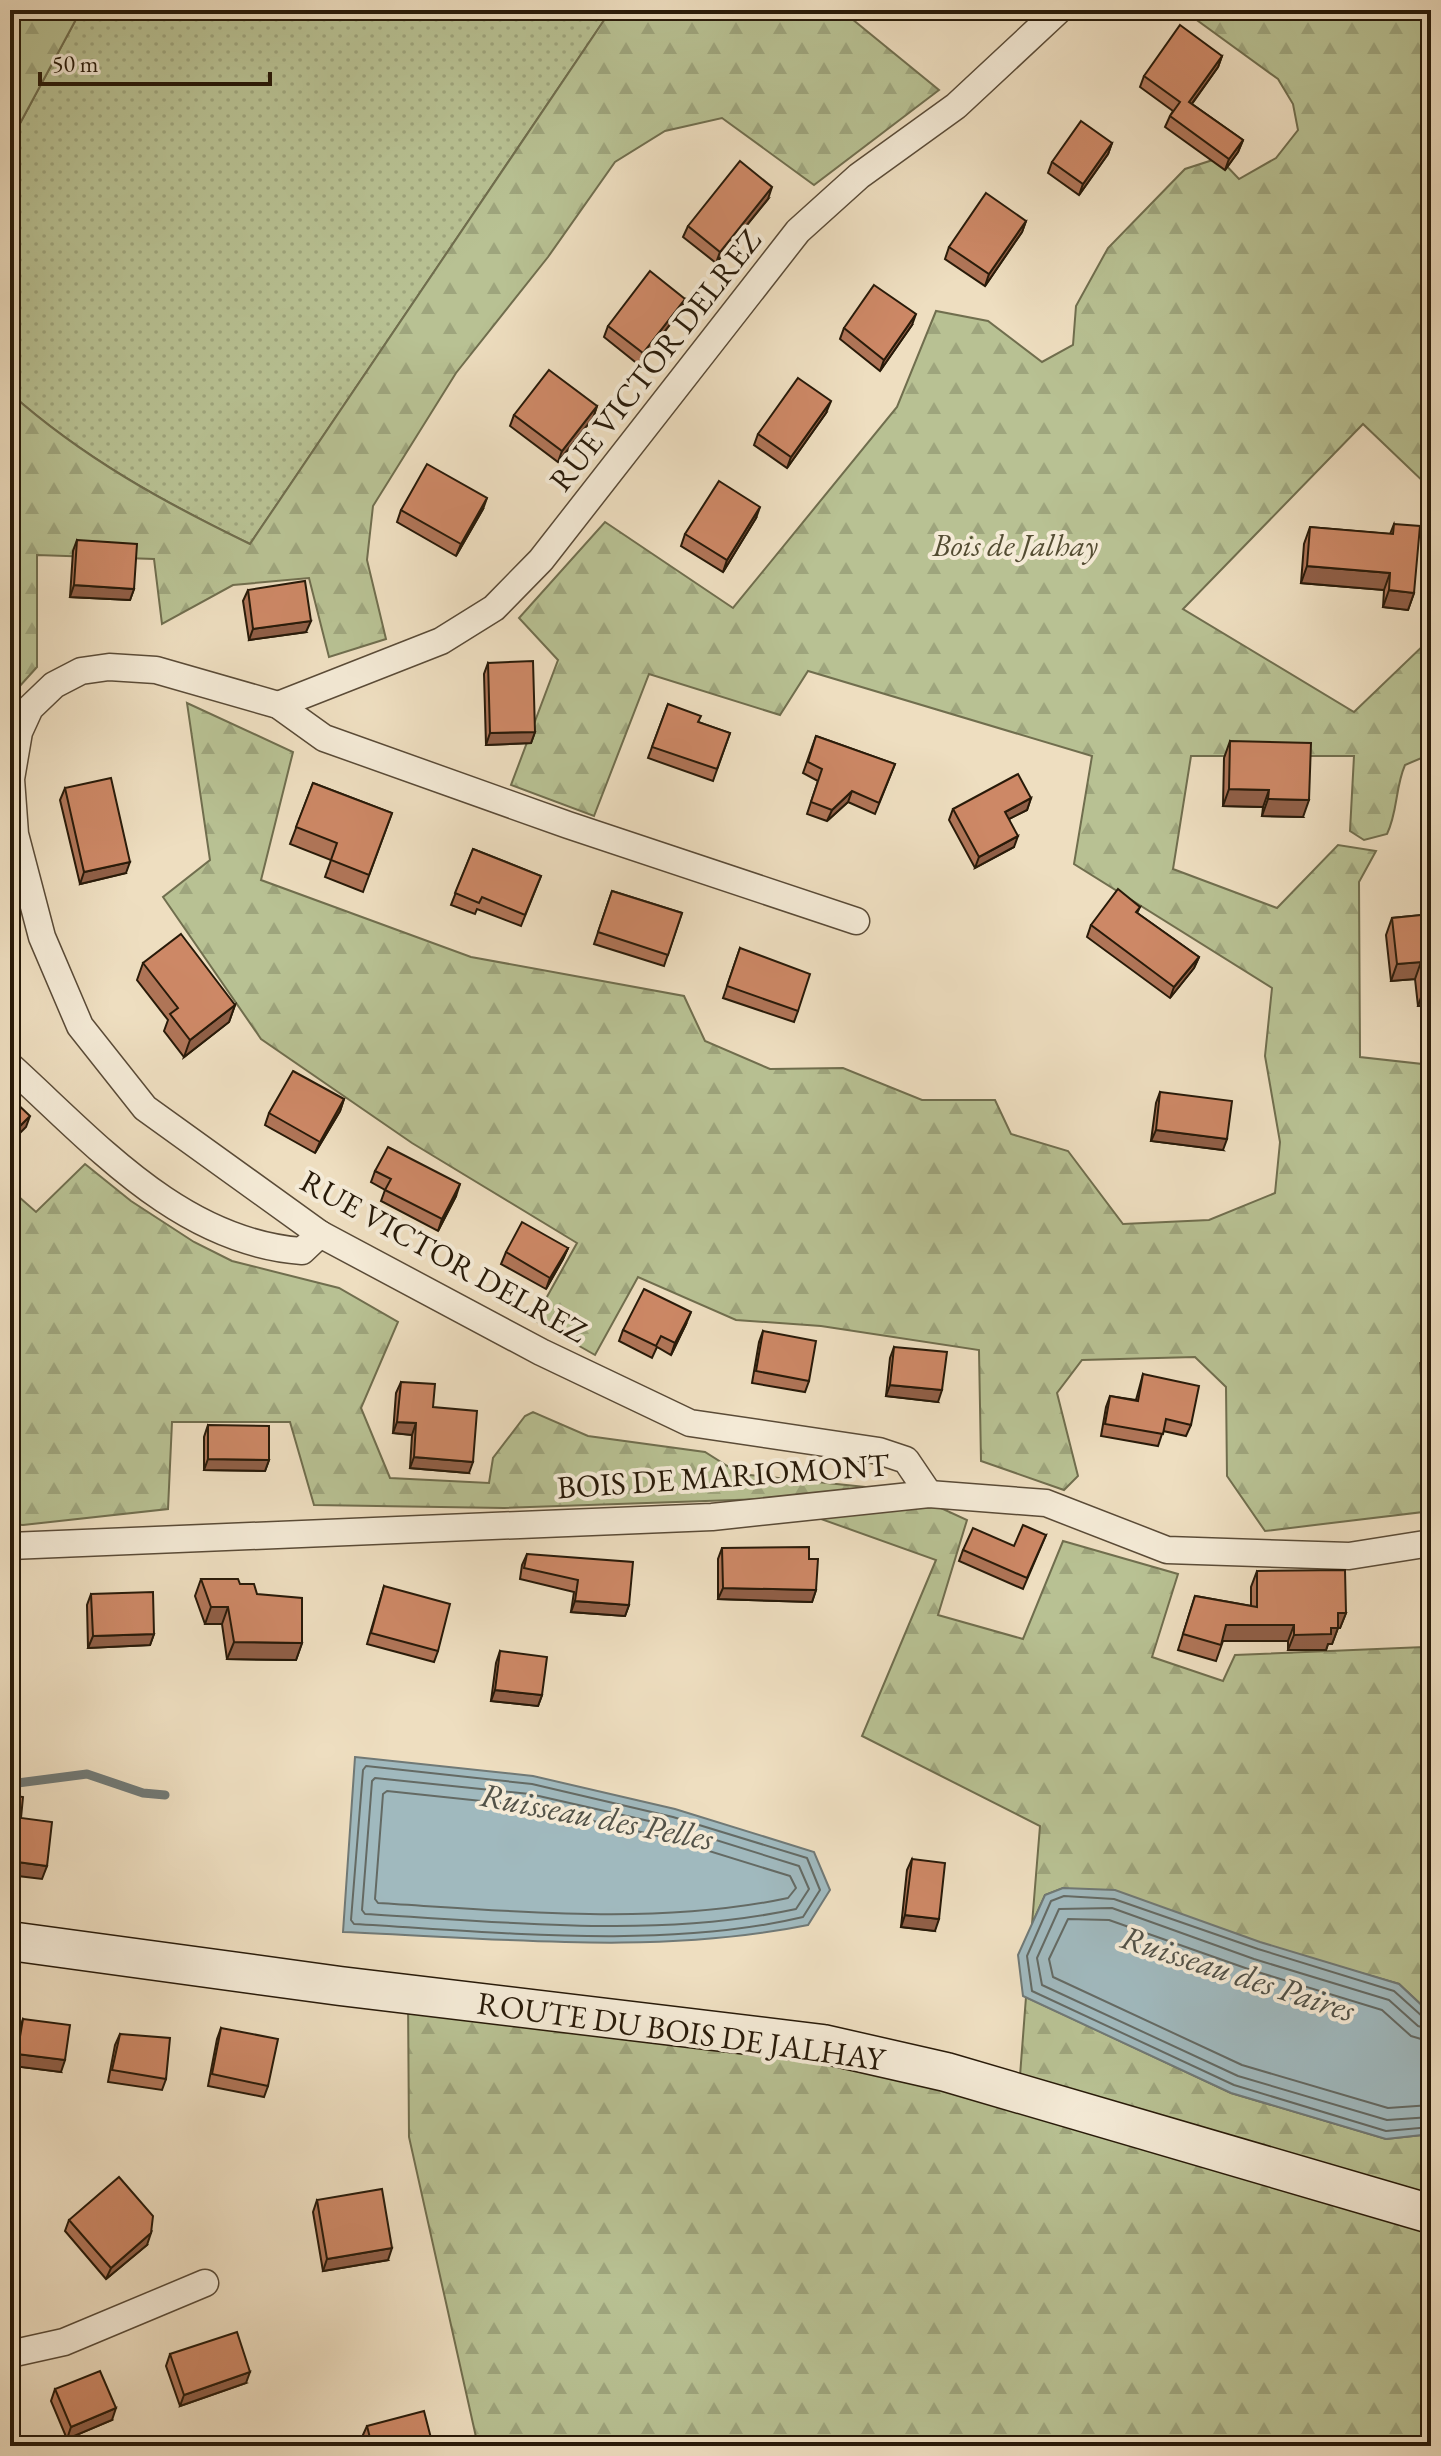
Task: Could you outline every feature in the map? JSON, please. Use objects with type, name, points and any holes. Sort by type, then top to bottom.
[{"type":"main road","name":"ROUTE DU BOIS DE JALHAY","points":[[10,1941],[340,1986],[823,2044],[946,2072],[1431,2214]]},
{"type":"street","name":"RUE VICTOR DELREZ","points":[[278,705],[441,641],[494,608],[541,560],[798,231],[859,176],[956,106],[1059,10]]},
{"type":"street","name":"RUE VICTOR DELREZ","points":[[856,921],[568,825],[324,738],[278,705],[156,670],[109,667],[81,671],[54,685],[30,708],[19,732],[12,793],[15,834],[42,937],[80,1026],[145,1108],[320,1234],[541,1352],[690,1423],[879,1451],[906,1460],[929,1494]]},
{"type":"street","points":[[10,1066],[93,1144],[178,1209],[228,1234],[272,1248],[302,1251],[320,1234]]},
{"type":"street","name":"BOIS DE MARIOMONT","points":[[10,1546],[712,1517],[929,1494],[1046,1503],[1167,1550],[1349,1556],[1431,1543]]},
{"type":"street","points":[[10,2354],[64,2342],[205,2283]]},
{"type":"green space","points":[[10,10],[81,10],[10,142]]},
{"type":"green space","points":[[81,10],[611,10],[250,544],[125,477],[66,438],[10,393],[10,142]]},
{"type":"green space","points":[[611,10],[841,10],[939,90],[814,185],[722,118],[665,131],[615,162],[548,257],[456,373],[373,506],[367,560],[386,639],[329,657],[309,578],[233,585],[162,624],[154,559],[37,555],[37,667],[10,697],[10,393],[66,438],[125,477],[250,544]]},
{"type":"green space","name":"Bois de Jalhay","points":[[1183,10],[1403,10],[1422,21],[1431,10],[1431,489],[1363,424],[1183,609],[1354,712],[1431,638],[1431,754],[1405,765],[1387,834],[1364,840],[1350,831],[1354,756],[1191,756],[1173,869],[1277,908],[1338,845],[1376,851],[1359,882],[1360,1057],[1431,1065],[1431,1360],[1420,1363],[1431,1511],[1265,1531],[1227,1476],[1226,1387],[1195,1357],[1082,1360],[1057,1393],[1078,1476],[1064,1490],[981,1461],[979,1350],[821,1326],[736,1320],[638,1277],[595,1355],[534,1320],[577,1243],[412,1143],[261,1039],[163,897],[210,860],[187,703],[293,752],[261,880],[471,957],[684,996],[705,1041],[770,1069],[843,1068],[922,1100],[995,1100],[1011,1134],[1068,1151],[1123,1224],[1209,1220],[1275,1193],[1280,1142],[1265,1056],[1272,988],[1074,864],[1092,756],[808,671],[780,715],[649,674],[594,816],[511,785],[558,660],[519,618],[605,522],[733,608],[897,407],[936,311],[988,321],[1042,362],[1073,345],[1076,306],[1108,248],[1185,169],[1219,158],[1239,179],[1276,158],[1298,130],[1293,104],[1278,79]]},
{"type":"green space","points":[[85,1164],[131,1201],[194,1242],[232,1261],[339,1288],[398,1322],[361,1408],[390,1478],[489,1483],[493,1458],[525,1416],[533,1412],[588,1436],[705,1452],[740,1474],[904,1491],[967,1520],[938,1615],[1023,1639],[1063,1541],[1178,1574],[1152,1657],[1223,1681],[1235,1655],[1424,1647],[1431,1656],[1431,2014],[1399,1984],[1063,1888],[1045,1895],[1032,1924],[1040,1826],[862,1736],[936,1560],[765,1499],[504,1508],[314,1505],[290,1422],[172,1422],[168,1509],[10,1524],[10,1189],[36,1212]]},
{"type":"green space","points":[[408,1996],[1019,2089],[1026,1997],[1231,2093],[1386,2139],[1431,2134],[1431,2446],[478,2446],[409,2137]]},
{"type":"water","points":[[355,1757],[533,1776],[675,1809],[814,1852],[830,1890],[808,1925],[692,1940],[517,1941],[343,1932]]},
{"type":"water","name":"Ruisseau des Paires","points":[[1063,1888],[1115,1890],[1260,1942],[1399,1984],[1431,2014],[1431,2134],[1386,2139],[1231,2093],[1023,1996],[1018,1955],[1045,1895]]},
{"type":"building","points":[[1180,25],[1222,56],[1189,102],[1243,140],[1229,159],[1170,116],[1180,102],[1144,76]]},
{"type":"building","points":[[1081,121],[1112,143],[1083,184],[1052,162]]},
{"type":"building","points":[[740,161],[772,187],[720,252],[688,226]]},
{"type":"building","points":[[986,193],[1026,221],[989,274],[949,247]]},
{"type":"building","points":[[650,271],[685,299],[643,353],[608,326]]},
{"type":"building","points":[[874,285],[916,314],[884,360],[844,328]]},
{"type":"building","points":[[549,370],[597,406],[562,451],[514,415]]},
{"type":"building","points":[[798,378],[831,401],[791,457],[758,434]]},
{"type":"building","points":[[427,464],[487,498],[461,544],[401,510]]},
{"type":"building","points":[[719,481],[760,507],[727,560],[685,534]]},
{"type":"building","points":[[1394,524],[1420,526],[1414,593],[1389,590],[1390,573],[1307,566],[1310,527],[1393,534]]},
{"type":"building","points":[[77,540],[137,544],[134,589],[74,585]]},
{"type":"building","points":[[305,581],[311,621],[253,629],[248,590]]},
{"type":"building","points":[[533,661],[535,732],[490,733],[488,663]]},
{"type":"building","points":[[668,704],[701,716],[698,722],[730,733],[717,769],[652,747]]},
{"type":"building","points":[[816,736],[895,764],[879,803],[852,791],[832,810],[811,802],[822,769],[808,762]]},
{"type":"building","points":[[1230,741],[1311,743],[1309,800],[1268,799],[1269,790],[1229,789]]},
{"type":"building","points":[[1018,774],[1031,798],[1005,812],[1018,836],[979,857],[953,809]]},
{"type":"building","points":[[111,778],[130,862],[84,872],[65,788]]},
{"type":"building","points":[[313,783],[392,813],[369,875],[331,860],[337,843],[296,827]]},
{"type":"building","points":[[473,849],[541,876],[525,915],[482,897],[479,903],[455,893]]},
{"type":"building","points":[[1118,889],[1140,907],[1136,912],[1199,957],[1174,987],[1091,925]]},
{"type":"building","points":[[612,891],[682,913],[668,955],[598,932]]},
{"type":"building","points":[[1431,914],[1431,989],[1424,989],[1421,962],[1397,964],[1392,918]]},
{"type":"building","points":[[181,934],[235,1005],[190,1040],[170,1014],[178,1008],[143,963]]},
{"type":"building","points":[[740,948],[810,974],[798,1011],[727,986]]},
{"type":"building","points":[[293,1071],[344,1099],[320,1142],[269,1113]]},
{"type":"building","points":[[1160,1092],[1232,1101],[1227,1139],[1156,1130]]},
{"type":"building","points":[[10,1097],[30,1116],[10,1136]]},
{"type":"building","points":[[388,1147],[460,1184],[442,1219],[385,1190],[391,1179],[375,1171]]},
{"type":"building","points":[[522,1222],[568,1248],[550,1278],[506,1252]]},
{"type":"building","points":[[644,1289],[691,1312],[675,1343],[661,1336],[656,1346],[623,1330]]},
{"type":"building","points":[[763,1331],[816,1341],[809,1381],[756,1371]]},
{"type":"building","points":[[894,1347],[947,1352],[942,1390],[890,1385]]},
{"type":"building","points":[[1143,1374],[1199,1386],[1191,1425],[1166,1419],[1163,1434],[1105,1424],[1110,1396],[1138,1401]]},
{"type":"building","points":[[401,1382],[435,1384],[433,1407],[477,1411],[473,1462],[414,1457],[416,1423],[397,1422]]},
{"type":"building","points":[[208,1425],[269,1426],[269,1460],[208,1459]]},
{"type":"building","points":[[1023,1525],[1046,1535],[1027,1578],[963,1550],[973,1528],[1014,1546]]},
{"type":"building","points":[[809,1547],[809,1559],[818,1559],[816,1590],[723,1588],[722,1548]]},
{"type":"building","points":[[527,1554],[633,1562],[629,1605],[575,1601],[578,1580],[524,1568]]},
{"type":"building","points":[[1345,1570],[1346,1613],[1338,1613],[1338,1628],[1331,1628],[1331,1634],[1294,1635],[1294,1625],[1226,1625],[1221,1645],[1183,1634],[1195,1596],[1257,1607],[1257,1571]]},
{"type":"building","points":[[201,1579],[238,1579],[240,1584],[254,1584],[257,1594],[302,1598],[302,1643],[234,1642],[228,1607],[211,1607]]},
{"type":"building","points":[[384,1586],[450,1604],[438,1651],[371,1633]]},
{"type":"building","points":[[153,1592],[154,1634],[93,1636],[91,1594]]},
{"type":"building","points":[[500,1651],[547,1657],[542,1695],[495,1690]]},
{"type":"building","points":[[10,1795],[23,1797],[21,1818],[52,1822],[47,1866],[10,1861]]},
{"type":"building","points":[[912,1859],[945,1863],[939,1919],[905,1915]]},
{"type":"building","points":[[23,2019],[70,2025],[65,2060],[17,2054]]},
{"type":"building","points":[[221,2028],[278,2039],[268,2086],[212,2074]]},
{"type":"building","points":[[120,2034],[170,2038],[166,2079],[112,2070]]},
{"type":"building","points":[[119,2177],[153,2216],[151,2233],[111,2268],[69,2220]]},
{"type":"building","points":[[382,2189],[392,2248],[327,2259],[317,2200]]},
{"type":"building","points":[[10,2240],[13,2240],[13,2284],[10,2284]]},
{"type":"building","points":[[237,2332],[250,2372],[184,2395],[170,2354]]},
{"type":"building","points":[[100,2371],[116,2408],[71,2427],[55,2389]]},
{"type":"building","points":[[424,2411],[433,2446],[372,2446],[367,2426]]},
{"type":"waterway","name":"Ruisseau des Pelles","points":[[10,1784],[87,1774],[143,1793],[165,1795]]}]
